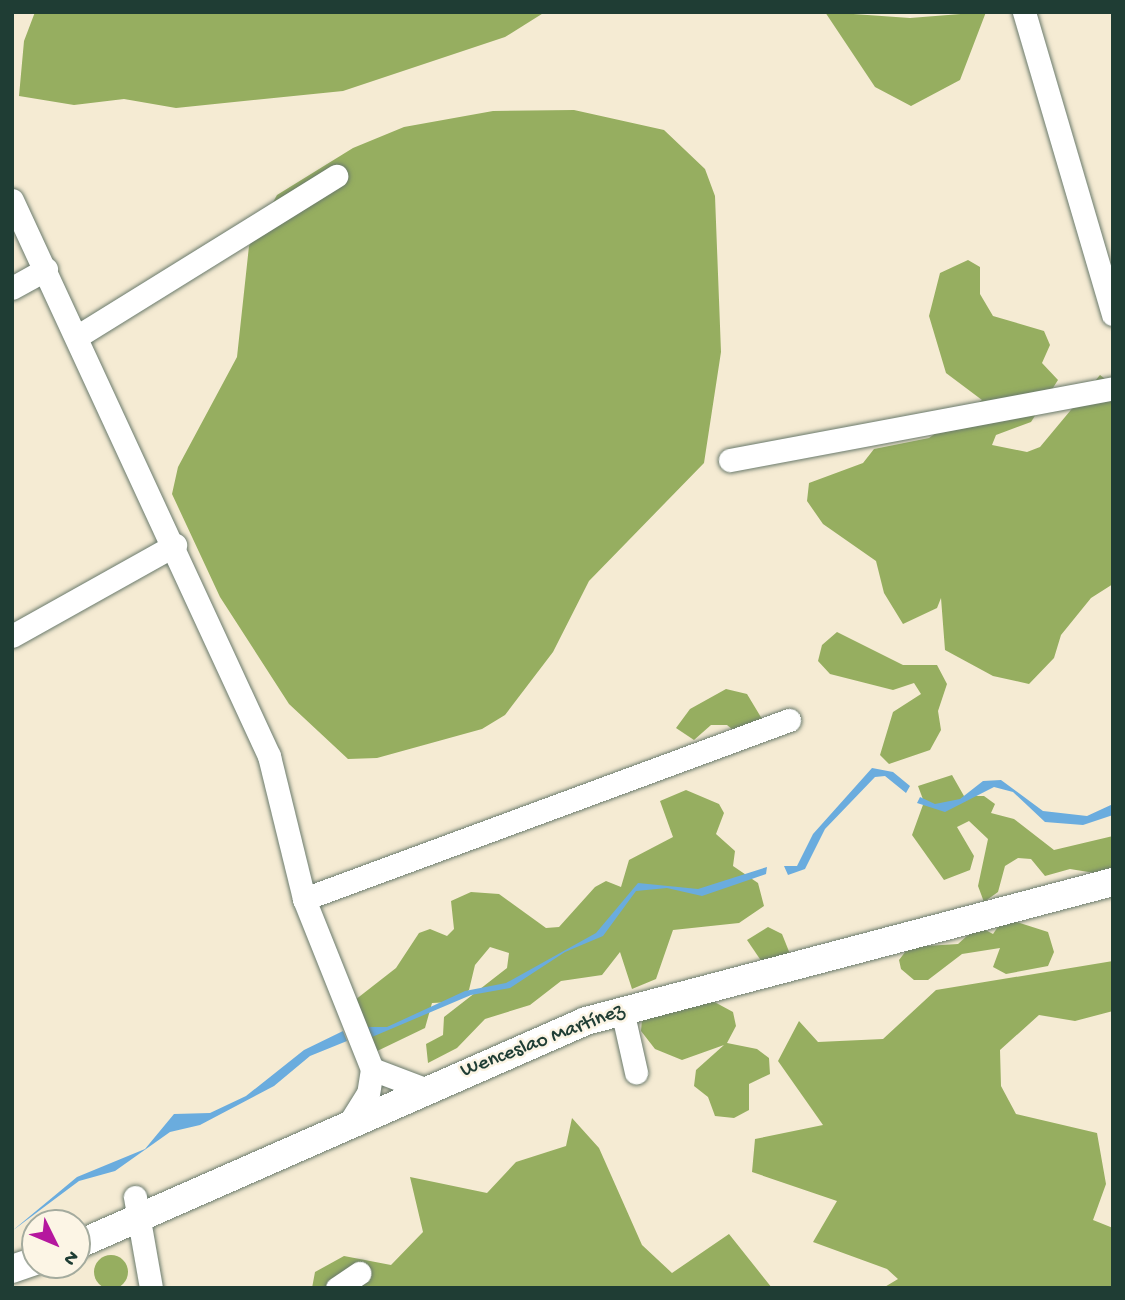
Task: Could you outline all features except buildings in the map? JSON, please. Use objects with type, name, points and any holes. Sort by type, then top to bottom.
[{"type":"main road","name":"Wenceslao Martínez","points":[[91,1236],[136,1208],[622,1010],[1113,882]]},
{"type":"street","points":[[1024,12],[1111,304]]},
{"type":"street","points":[[78,336],[336,176]]},
{"type":"street","points":[[12,200],[175,545],[269,756],[304,899],[372,1069],[368,1093],[349,1123]]},
{"type":"street","points":[[12,288],[46,269]]},
{"type":"street","points":[[730,460],[1113,388]]},
{"type":"street","points":[[12,636],[175,545]]},
{"type":"street","points":[[304,899],[789,720]]},
{"type":"street","points":[[622,1010],[636,1072]]},
{"type":"street","points":[[372,1069],[425,1089]]},
{"type":"street","points":[[136,1208],[151,1288]]},
{"type":"street","points":[[337,1288],[359,1273]]},
{"type":"green space","points":[[35,12],[545,12],[505,37],[343,91],[176,108],[124,99],[74,105],[19,96],[24,41]]},
{"type":"green space","points":[[825,12],[910,18],[986,12],[960,80],[911,106],[875,87]]},
{"type":"green space","points":[[574,110],[664,130],[705,169],[715,196],[721,352],[704,463],[589,581],[553,652],[505,715],[482,729],[377,758],[348,759],[289,704],[220,597],[172,494],[178,467],[237,357],[249,246],[277,195],[353,148],[404,127],[493,111]]},
{"type":"green space","points":[[968,260],[980,267],[980,294],[993,316],[1044,331],[1050,345],[1042,363],[1058,380],[1031,422],[996,435],[992,445],[1027,452],[1040,447],[1100,375],[1113,385],[1113,584],[1091,598],[1061,635],[1054,658],[1029,684],[993,676],[945,650],[941,598],[937,608],[903,624],[884,593],[876,561],[823,524],[807,501],[809,483],[863,463],[874,449],[929,438],[982,400],[946,373],[929,316],[940,273]]},
{"type":"green space","points":[[837,632],[903,665],[937,665],[947,684],[938,711],[941,730],[930,750],[889,764],[880,755],[893,712],[921,694],[914,683],[893,690],[830,674],[818,661],[822,645]]},
{"type":"green space","points":[[726,689],[747,694],[765,724],[744,739],[727,725],[711,725],[694,740],[676,728],[690,709]]},
{"type":"green space","points":[[952,775],[964,796],[984,796],[995,804],[991,813],[1014,819],[1054,850],[1113,836],[1113,876],[1070,869],[1045,876],[1031,859],[1018,858],[1005,866],[998,892],[984,902],[978,886],[988,839],[969,821],[957,827],[974,856],[970,870],[944,880],[912,835],[924,802],[918,786]]},
{"type":"green space","points":[[686,790],[719,804],[724,813],[716,834],[735,851],[733,866],[758,883],[764,906],[739,923],[673,930],[656,979],[632,989],[620,952],[602,975],[561,981],[530,1005],[485,1019],[457,1048],[428,1063],[426,1044],[443,1035],[444,1017],[507,968],[509,953],[490,947],[475,965],[469,990],[453,1002],[432,1003],[425,1028],[371,1054],[355,1000],[396,968],[419,933],[430,929],[447,936],[454,929],[451,901],[471,892],[499,894],[546,928],[559,927],[595,887],[606,881],[621,887],[629,860],[673,837],[660,801]]},
{"type":"green space","points":[[1004,918],[1048,932],[1054,952],[1048,966],[1006,974],[993,967],[1000,948],[962,954],[928,980],[914,980],[901,969],[899,960],[909,947],[958,944],[978,926],[993,934]]},
{"type":"green space","points":[[768,927],[782,934],[790,954],[764,965],[747,940]]},
{"type":"green space","points":[[1113,961],[1113,1011],[1075,1021],[1039,1015],[1000,1050],[1001,1086],[1016,1114],[1097,1133],[1106,1184],[1093,1220],[1113,1228],[1113,1288],[883,1288],[898,1279],[887,1269],[813,1242],[837,1201],[752,1172],[755,1139],[823,1125],[778,1061],[799,1021],[818,1042],[883,1039],[936,990]]},
{"type":"green space","points":[[696,992],[733,1012],[736,1026],[727,1043],[757,1049],[769,1058],[770,1074],[749,1084],[749,1110],[734,1118],[715,1116],[708,1097],[694,1086],[696,1070],[724,1045],[682,1060],[655,1049],[641,1031],[643,1008]]},
{"type":"green space","points":[[572,1118],[599,1148],[642,1245],[672,1273],[729,1234],[772,1288],[312,1288],[315,1272],[344,1256],[391,1265],[423,1232],[410,1177],[487,1193],[516,1162],[566,1146]]},
{"type":"green space","points":[[111,1255],[123,1260],[128,1272],[123,1284],[111,1289],[99,1284],[94,1272],[99,1260]]},
{"type":"water","points":[[872,768],[893,772],[910,786],[906,793],[885,776],[875,777],[825,829],[805,869],[788,875],[784,866],[797,866],[813,834]]},
{"type":"water","points":[[1001,780],[1043,811],[1087,816],[1113,804],[1113,815],[1083,825],[1045,822],[1013,792],[994,787],[945,812],[917,803],[920,797],[935,804],[960,799],[983,781]]},
{"type":"water","points":[[767,867],[766,874],[702,896],[667,888],[636,891],[603,936],[565,952],[510,988],[471,995],[372,1037],[368,1027],[387,1027],[465,991],[506,983],[596,933],[638,883],[698,889]]},
{"type":"water","points":[[343,1031],[347,1041],[310,1056],[274,1086],[200,1125],[170,1132],[115,1171],[79,1181],[38,1209],[77,1177],[145,1149],[174,1114],[210,1113],[246,1096],[304,1050]]}]
